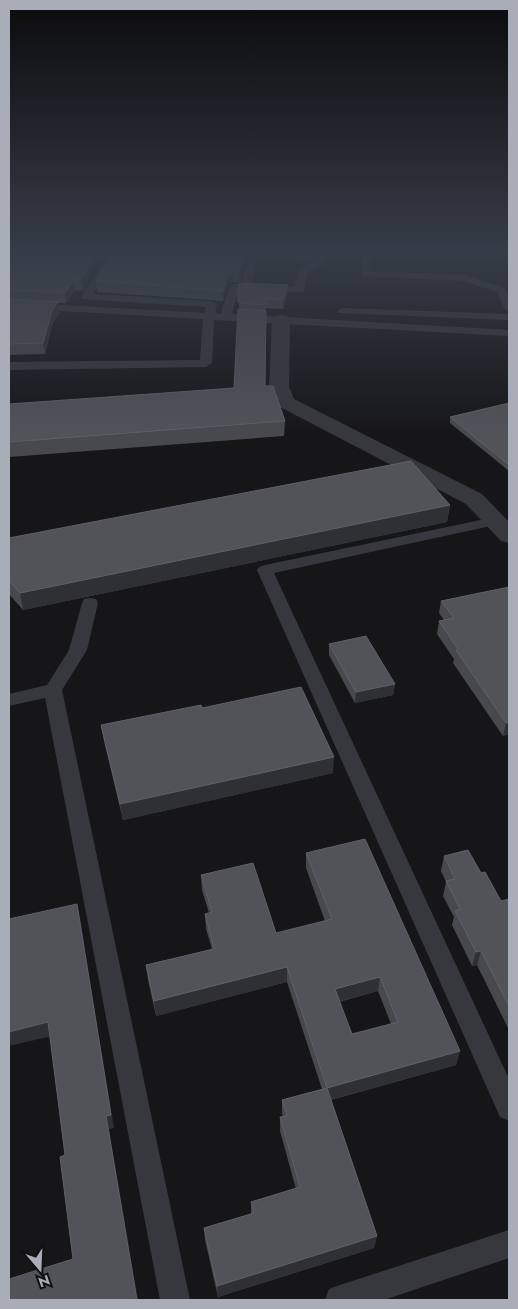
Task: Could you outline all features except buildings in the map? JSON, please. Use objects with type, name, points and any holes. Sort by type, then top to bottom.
[{"type":"street","points":[[281,320],[279,387],[282,397],[287,403],[474,499],[509,536]]},
{"type":"lane","points":[[138,312],[509,333]]},
{"type":"lane","points":[[9,366],[206,363],[210,312]]},
{"type":"lane","points":[[226,317],[227,312]]},
{"type":"lane","points":[[327,322],[329,312]]},
{"type":"lane","points":[[368,312],[509,316]]},
{"type":"lane","points":[[495,520],[265,570],[509,1108]]},
{"type":"lane","points":[[90,603],[78,650],[53,690],[175,1300]]},
{"type":"lane","points":[[9,700],[53,690]]},
{"type":"lane","points":[[340,1300],[509,1244]]}]
